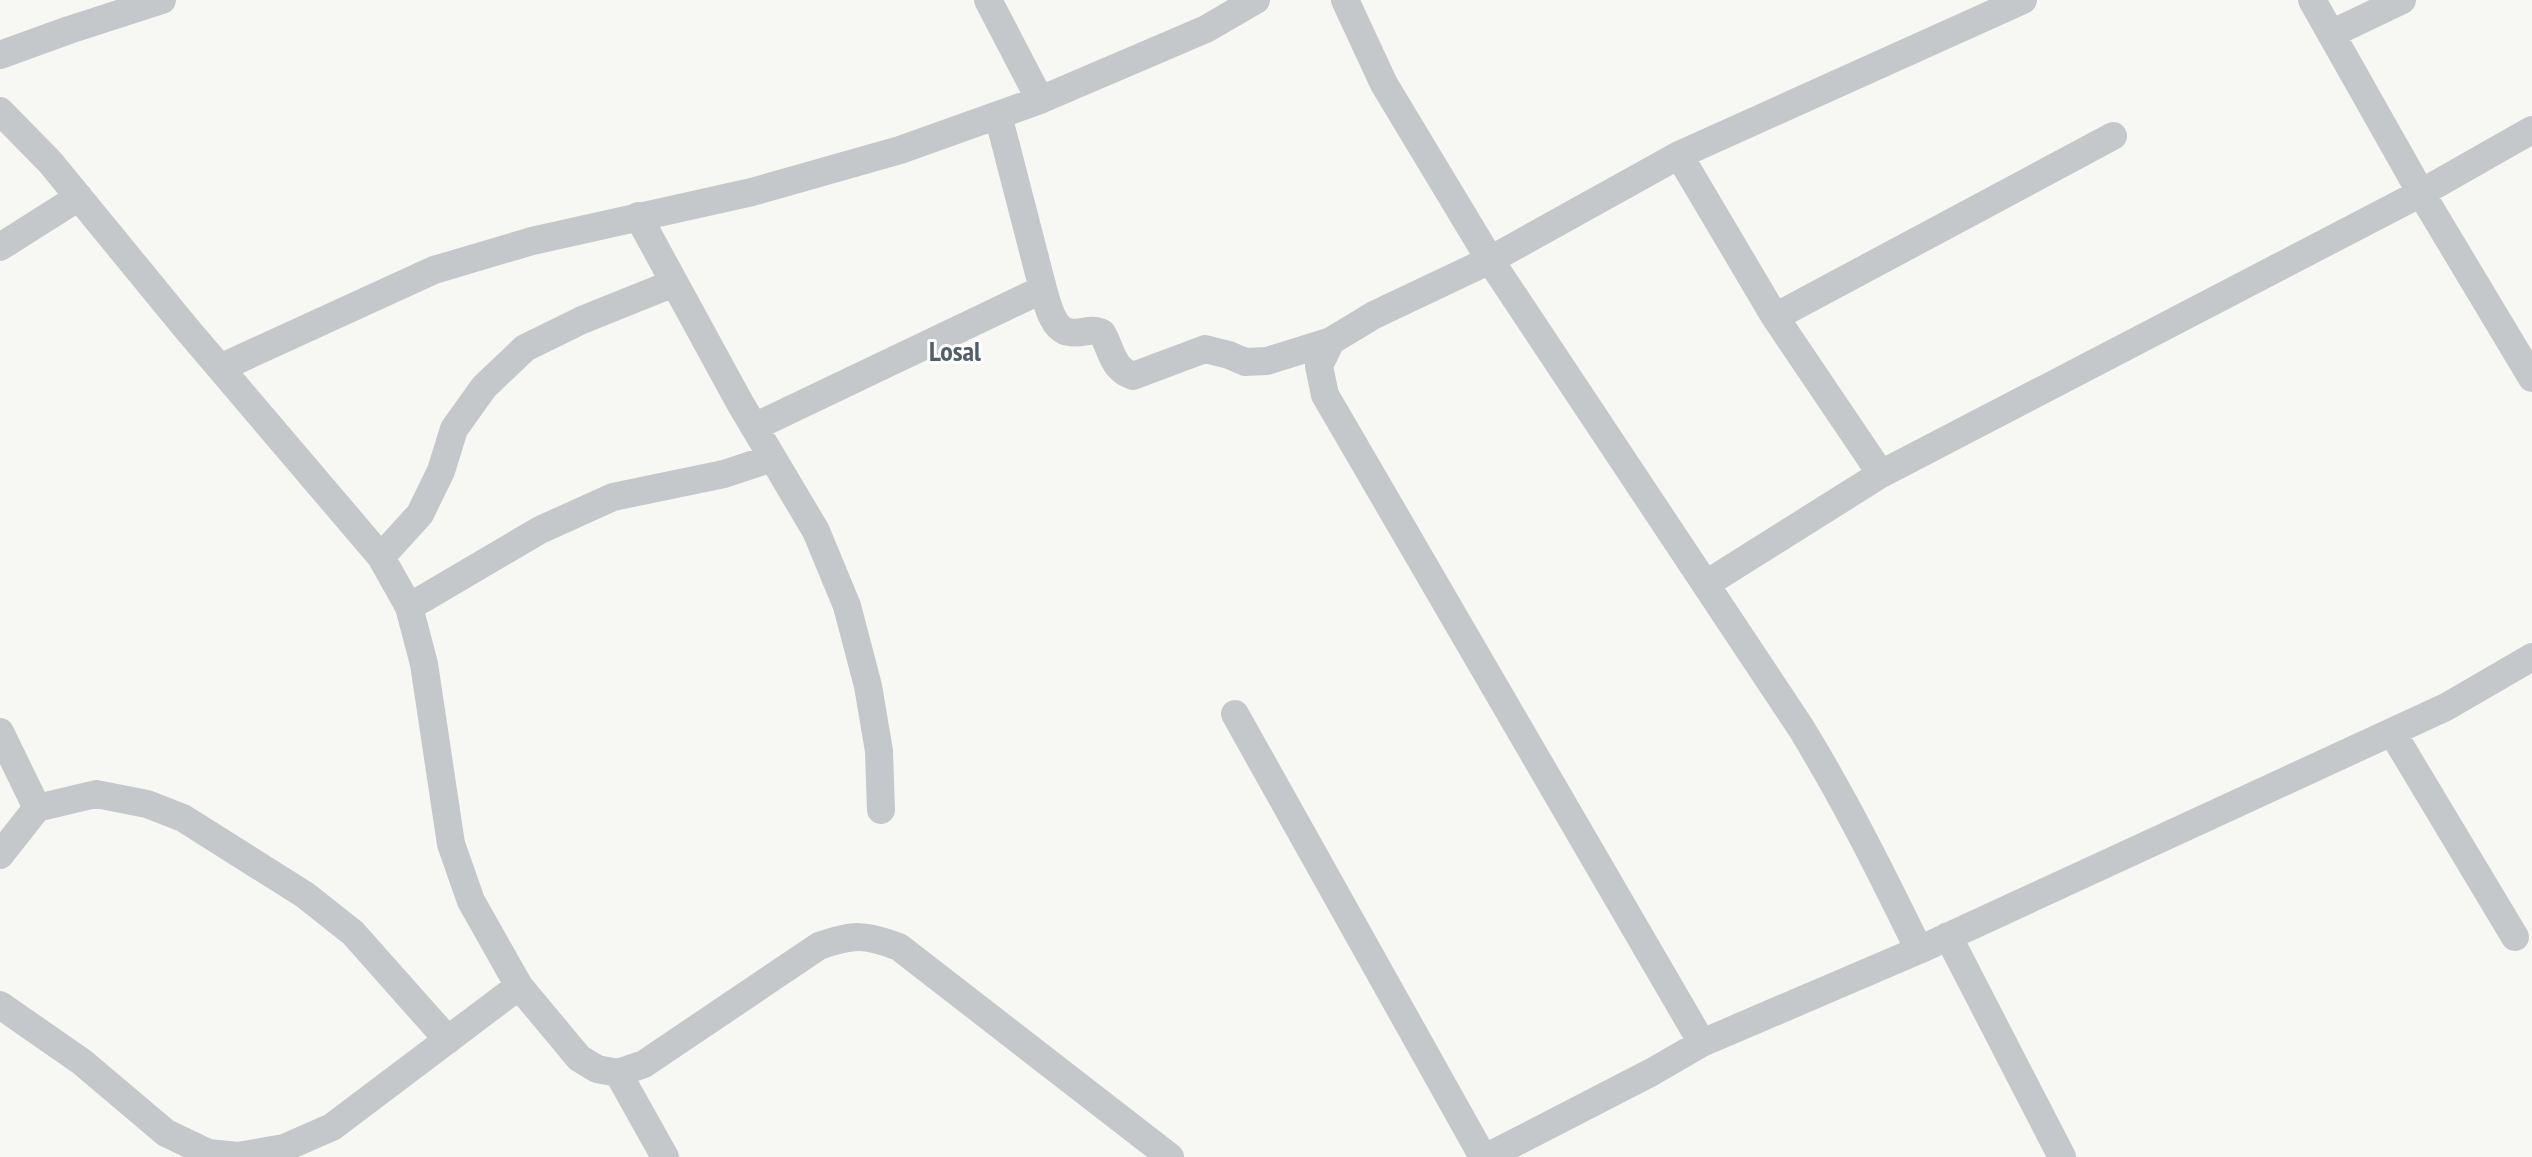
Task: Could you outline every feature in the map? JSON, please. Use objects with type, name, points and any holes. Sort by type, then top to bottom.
[{"type":"street","points":[[0,55],[162,0]]},
{"type":"street","points":[[988,0],[1040,100]]},
{"type":"street","points":[[220,368],[435,270],[532,241],[764,189],[900,150],[1040,100],[1206,29],[1256,0]]},
{"type":"street","points":[[1345,0],[1384,84],[1490,260],[1706,584],[1836,785],[1919,950]]},
{"type":"street","points":[[998,115],[1043,289],[1052,315],[1060,327],[1069,332],[1095,330],[1102,333],[1116,366],[1123,373],[1133,376],[1205,349],[1245,362],[1267,361],[1331,340],[1374,315],[1490,260],[1679,155],[2023,0]]},
{"type":"street","points":[[2312,0],[2421,193],[2532,378]]},
{"type":"street","points":[[2331,34],[2402,0]]},
{"type":"street","points":[[0,111],[50,162],[220,368],[381,557],[409,607],[424,664],[451,844],[471,901],[519,986],[579,1059],[597,1069],[618,1073],[644,1064],[819,946],[847,936],[873,937],[899,947],[1170,1157]]},
{"type":"street","points":[[1706,584],[1881,474],[2421,193],[2532,130]]},
{"type":"street","points":[[1775,316],[2113,136]]},
{"type":"street","points":[[1679,155],[1775,316],[1881,474]]},
{"type":"street","points":[[0,247],[79,197]]},
{"type":"street","points":[[638,216],[754,427],[816,531],[846,606],[872,708],[879,751],[881,810]]},
{"type":"street","points":[[381,557],[420,514],[441,471],[454,429],[484,387],[525,348],[573,325],[674,283]]},
{"type":"street","points":[[754,427],[1043,289]]},
{"type":"street","points":[[1331,340],[1319,366],[1325,395],[1702,1043]]},
{"type":"street","points":[[409,607],[540,530],[613,497],[724,474],[772,458]]},
{"type":"street","points":[[1235,714],[1485,1157],[1652,1072],[1702,1043],[1919,950],[2392,732],[2445,707],[2532,657]]},
{"type":"street","points":[[0,732],[37,808]]},
{"type":"street","points":[[2392,732],[2515,936]]},
{"type":"street","points":[[0,855],[37,808],[96,794],[147,804],[183,818],[304,895],[353,933],[448,1040]]},
{"type":"street","points":[[1948,936],[2062,1157]]},
{"type":"street","points":[[0,1005],[82,1062],[166,1132],[206,1155],[238,1156],[284,1148],[332,1127],[519,986]]},
{"type":"street","points":[[618,1073],[665,1157]]},
{"type":"district","name":"Losal","points":[[955,350]]}]
